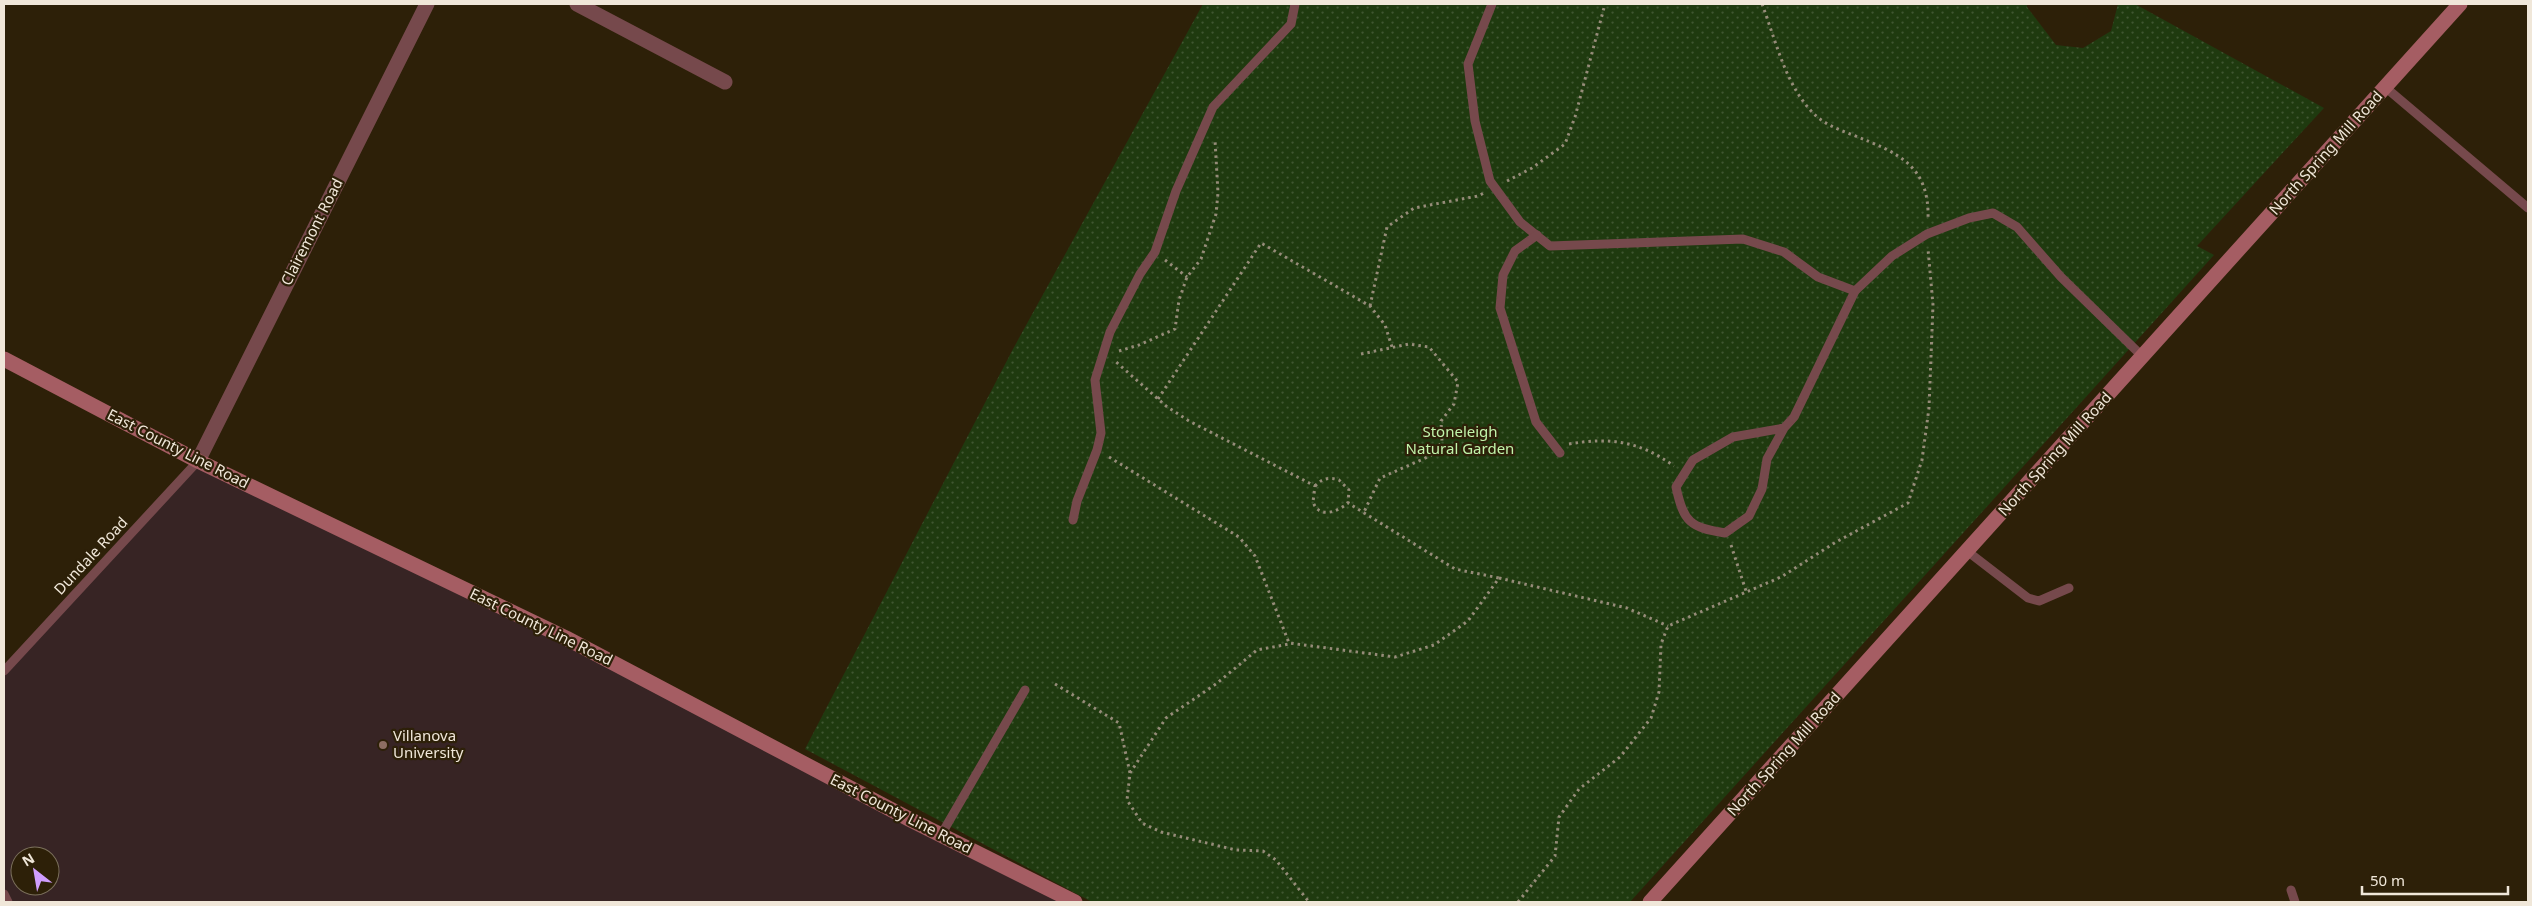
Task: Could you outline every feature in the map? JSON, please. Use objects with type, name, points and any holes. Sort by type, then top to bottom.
[{"type":"main road","name":"North Spring Mill Road","points":[[1650,902],[2460,4]]},
{"type":"main road","name":"East County Line Road","points":[[4,360],[198,461],[566,638],[941,835],[1075,902]]},
{"type":"street","name":"Clairemont Road","points":[[198,461],[426,4]]},
{"type":"street","points":[[577,4],[725,82]]},
{"type":"lane","points":[[1073,520],[1077,501],[1097,450],[1101,433],[1095,380],[1110,332],[1140,274],[1155,252],[1176,191],[1213,107],[1292,24],[1295,4]]},
{"type":"lane","points":[[1492,4],[1468,64],[1475,121],[1490,181],[1520,222],[1536,235],[1550,246],[1743,239],[1784,252],[1818,277],[1855,292]]},
{"type":"lane","points":[[2385,87],[2528,208]]},
{"type":"lane","points":[[1784,428],[1733,437],[1692,460],[1676,487],[1681,511],[1699,529],[1725,533],[1749,516],[1762,489],[1767,459],[1784,428],[1794,417],[1855,292],[1892,256],[1927,234],[1969,218],[1993,213],[2017,227],[2061,277],[2143,357]]},
{"type":"lane","points":[[1536,235],[1515,251],[1503,275],[1500,308],[1536,422],[1563,449]]},
{"type":"lane","name":"Dundale Road","points":[[4,671],[198,461]]},
{"type":"lane","points":[[1967,551],[2028,598],[2040,601],[2069,588]]},
{"type":"lane","points":[[941,835],[1024,690]]},
{"type":"lane","points":[[2291,890],[2295,902]]},
{"type":"lane","points":[[4,894],[8,902]]},
{"type":"path","points":[[1518,902],[1554,856],[1559,817],[1579,788],[1620,758],[1651,718],[1659,692],[1662,644],[1668,626],[1782,577],[1836,542],[1908,503],[1922,460],[1930,408],[1933,305],[1927,234],[1928,209],[1926,188],[1920,176],[1896,153],[1833,128],[1814,114],[1793,86],[1762,4]]},
{"type":"path","points":[[1215,136],[1218,193],[1216,214],[1201,260],[1187,277],[1179,300],[1175,329],[1138,345],[1120,350],[1112,359],[1158,399],[1189,421],[1315,486]]},
{"type":"path","points":[[1158,399],[1261,243],[1370,306],[1385,324],[1392,347]]},
{"type":"path","points":[[1155,252],[1187,277]]},
{"type":"path","points":[[1361,354],[1409,344],[1429,347],[1458,382],[1454,404],[1441,421],[1442,442],[1430,456],[1380,478],[1364,512]]},
{"type":"path","points":[[1563,449],[1588,441],[1622,441],[1672,464],[1684,474]]},
{"type":"path","points":[[1097,450],[1239,537],[1255,556],[1289,644]]},
{"type":"path","points":[[1326,478],[1339,480],[1349,490],[1348,503],[1334,512],[1324,512],[1318,509],[1313,502],[1315,486],[1326,478]]},
{"type":"path","points":[[1348,503],[1414,546],[1454,569],[1627,608],[1668,626]]},
{"type":"path","points":[[1725,533],[1734,550],[1746,591]]},
{"type":"path","points":[[1130,773],[1166,718],[1216,684],[1257,650],[1289,644],[1395,657],[1434,645],[1468,621],[1499,578]]},
{"type":"path","points":[[1055,684],[1119,723],[1130,773],[1127,800],[1142,823],[1161,832],[1196,842],[1236,850],[1263,851],[1276,860],[1309,902]]},
{"type":"shaded area","name":"Villanova University","points":[[198,461],[1075,902],[4,902],[4,671]]},
{"type":"green space","name":"Stoneleigh Natural Garden","points":[[1203,4],[2027,4],[2027,7],[2056,45],[2083,48],[2111,31],[2118,4],[2135,4],[2324,108],[2197,246],[2214,255],[1630,902],[1092,902],[805,749],[1013,349]]},
{"type":"place","name":"Villanova University","points":[[383,745]]}]
